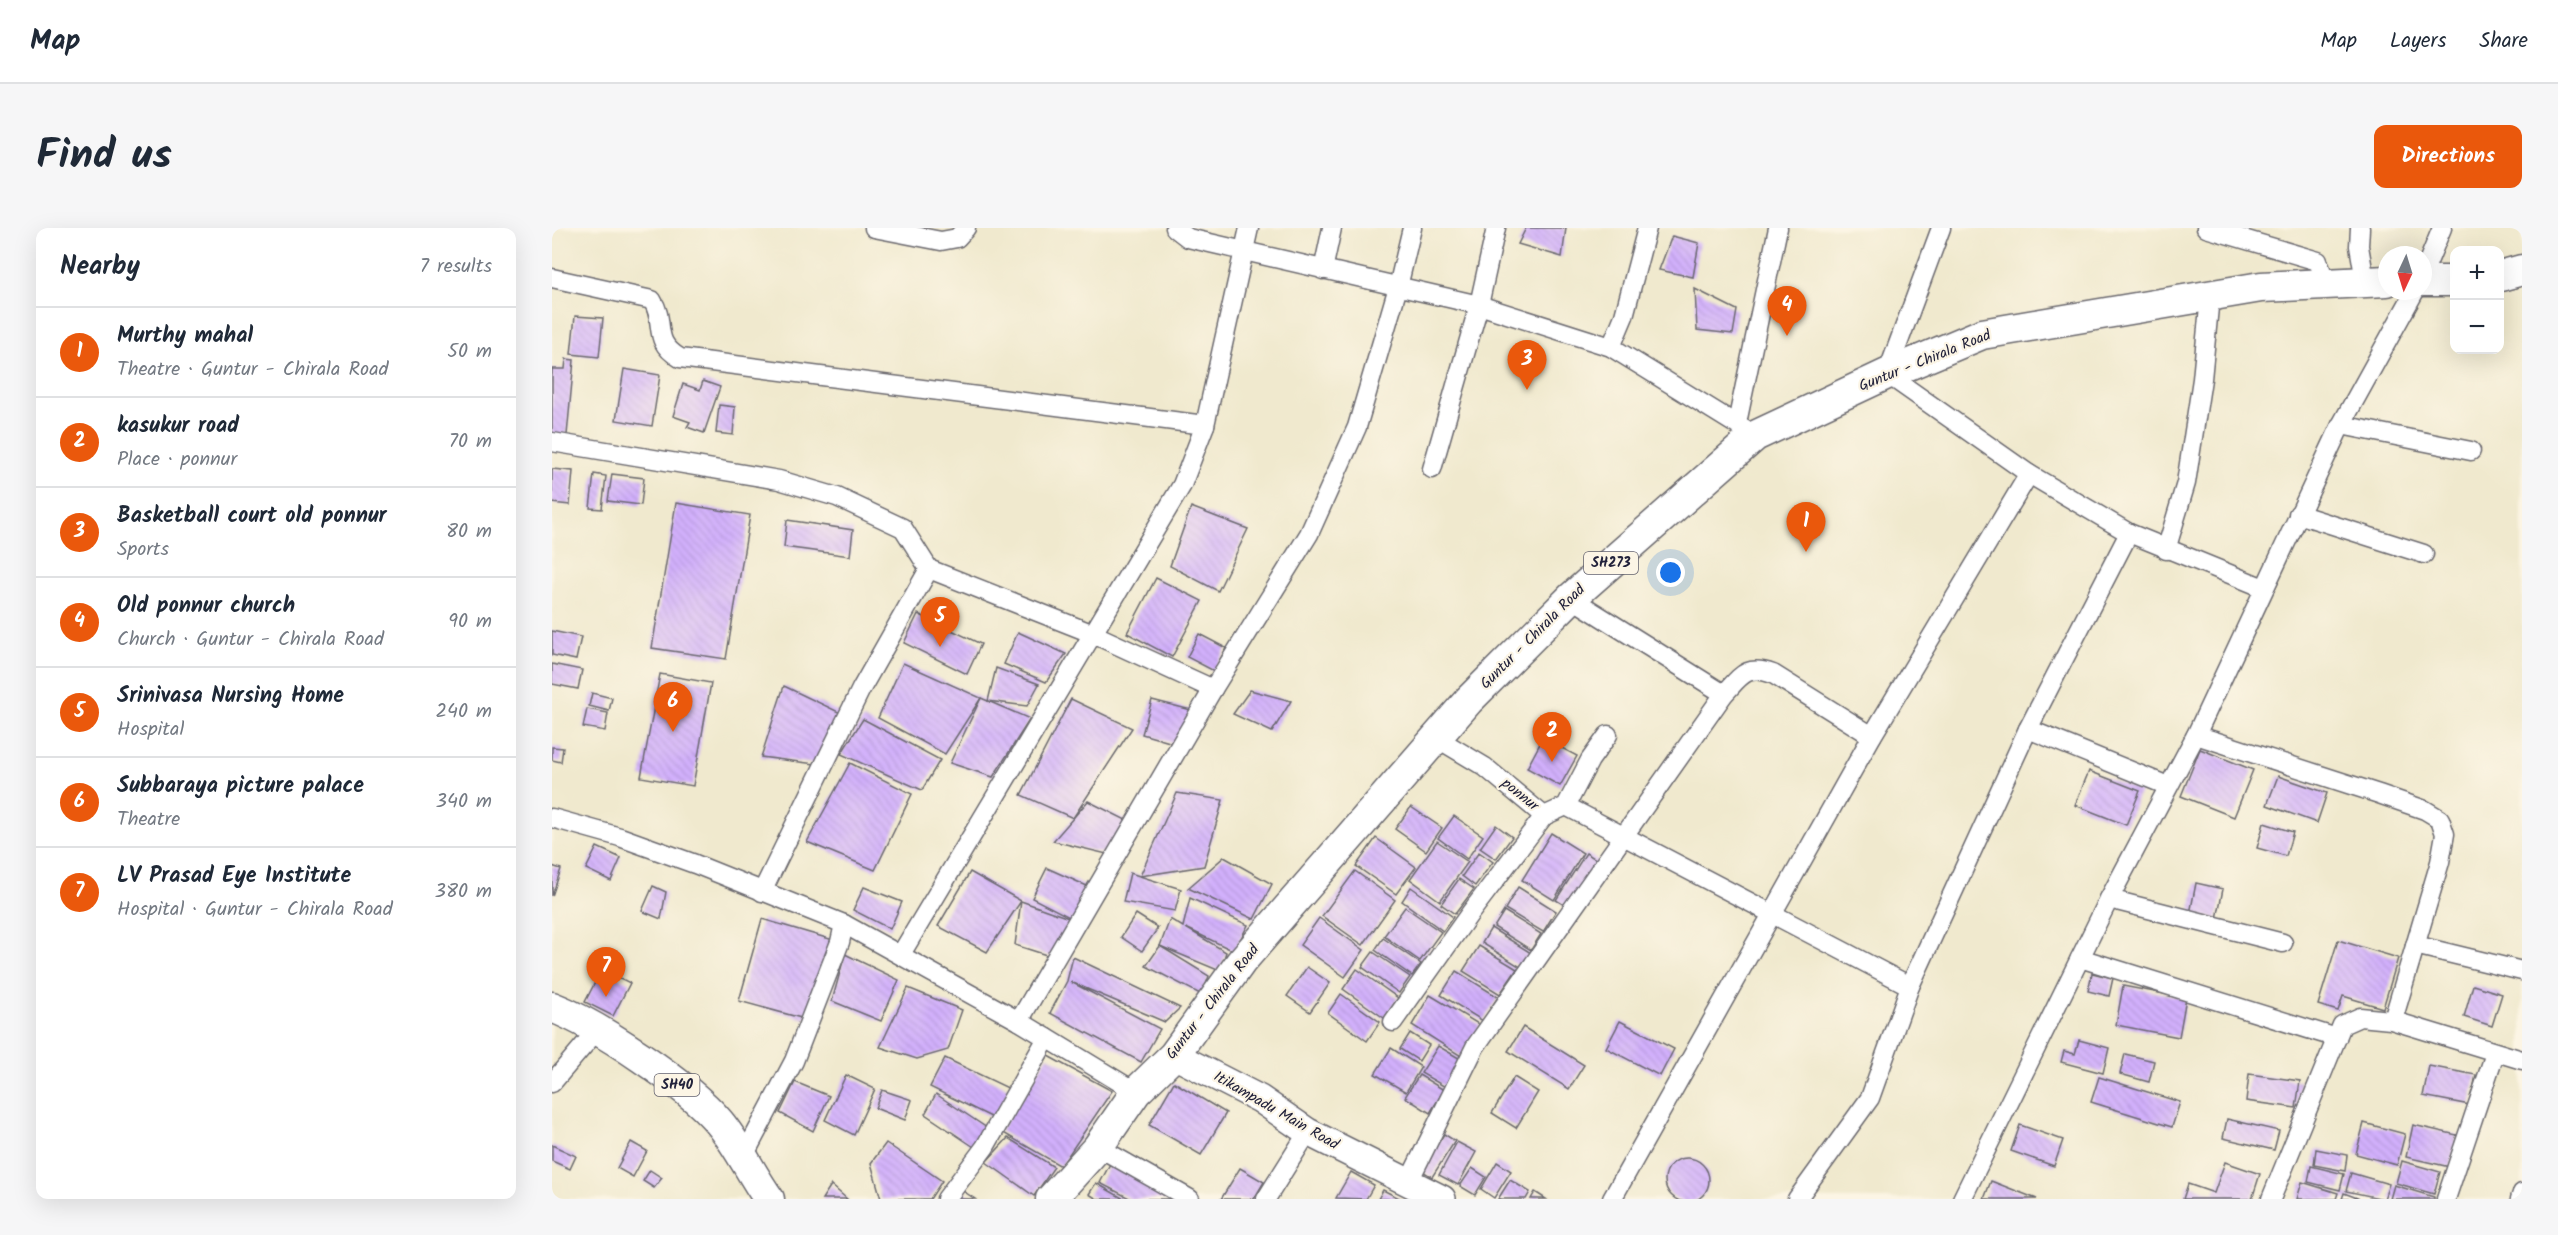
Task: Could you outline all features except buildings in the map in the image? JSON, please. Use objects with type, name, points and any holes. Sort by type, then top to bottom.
[{"type":"main road","points":[[2504,275],[2522,270]]},
{"type":"main road","name":"Guntur - Chirala Road","points":[[1050,1199],[1098,1147],[1136,1092],[1174,1055],[1241,962],[1350,839],[1435,738],[1571,598],[1746,429],[1982,334],[2261,287],[2376,281]]},
{"type":"main road","points":[[2432,281],[2450,281]]},
{"type":"main road","name":"SH40","points":[[552,1007],[572,1014],[676,1084],[717,1120],[744,1156],[769,1199]]},
{"type":"street","points":[[874,228],[941,241],[957,238],[966,228]]},
{"type":"street","points":[[1175,228],[1188,238],[1243,252],[1479,304],[1611,347],[1746,429],[1778,228]]},
{"type":"street","points":[[901,954],[1091,633],[1182,485],[1205,425],[1249,228]]},
{"type":"street","points":[[1323,270],[1332,228]]},
{"type":"street","points":[[1019,1021],[1213,690],[1309,534],[1357,427],[1398,287],[1412,228]]},
{"type":"street","points":[[1432,469],[1479,304],[1496,228]]},
{"type":"street","points":[[1611,347],[1624,316],[1647,228]]},
{"type":"street","points":[[2206,228],[2318,261],[2326,283]]},
{"type":"street","points":[[2360,228],[2358,246],[2376,281]]},
{"type":"street","points":[[2432,252],[2442,228]]},
{"type":"street","points":[[1935,230],[1887,374],[2029,474],[2129,533],[2264,588]]},
{"type":"street","points":[[552,278],[652,300],[656,306],[661,340],[669,351],[680,358],[1205,425]]},
{"type":"street","points":[[2166,550],[2186,483],[2202,379],[2211,297]]},
{"type":"street","points":[[1962,1199],[2109,899],[2196,735],[2340,425],[2410,300]]},
{"type":"street","points":[[2340,425],[2471,451]]},
{"type":"street","points":[[552,442],[778,480],[837,497],[903,528],[929,569],[1091,633],[1213,690]]},
{"type":"street","points":[[1612,1199],[1872,736],[2029,474]]},
{"type":"street","points":[[2298,514],[2424,554]]},
{"type":"street","points":[[1797,1199],[1870,1098],[1910,986],[2028,729],[2129,533]]},
{"type":"street","points":[[762,892],[861,689],[929,569]]},
{"type":"street","points":[[1571,598],[1724,694]]},
{"type":"street","points":[[1409,1181],[1475,1047],[1724,694],[1746,671],[1760,669],[1773,674],[1872,736]]},
{"type":"street","points":[[2028,729],[2168,786]]},
{"type":"street","points":[[1608,735],[1590,760],[1566,806],[1910,986]]},
{"type":"street","points":[[2196,735],[2379,794],[2425,810],[2440,819],[2445,834],[2442,852],[2393,1020]]},
{"type":"street","name":"ponnur","points":[[1435,738],[1485,767],[1545,816],[1566,806]]},
{"type":"street","points":[[1393,1022],[1470,912],[1545,816]]},
{"type":"street","points":[[552,818],[631,841],[843,924],[1019,1021],[1136,1092]]},
{"type":"street","points":[[2109,899],[2283,943]]},
{"type":"street","points":[[744,1156],[798,1051],[840,942],[843,924]]},
{"type":"street","points":[[2415,945],[2522,971]]},
{"type":"street","points":[[2080,958],[2337,1038]]},
{"type":"street","points":[[2271,1199],[2342,1025],[2351,1019],[2360,1017],[2393,1020],[2522,1060]]},
{"type":"street","points":[[552,1083],[597,1030]]},
{"type":"street","points":[[946,1199],[985,1147],[1047,1038]]},
{"type":"street","points":[[2446,1199],[2495,1053]]},
{"type":"street","name":"Itikampadu Main Road","points":[[1174,1055],[1260,1099],[1308,1132],[1442,1199]]},
{"type":"street","points":[[1266,1199],[1308,1132]]},
{"type":"street","points":[[1098,1147],[1190,1199]]},
{"type":"street","points":[[2520,1199],[2522,1193]]},
{"type":"place","name":"Old ponnur church","points":[[1787,336]]},
{"type":"place","name":"Basketball court old ponnur","points":[[1527,390]]},
{"type":"place","name":"Murthy mahal","points":[[1806,552]]},
{"type":"place","name":"Srinivasa Nursing Home","points":[[940,647]]},
{"type":"place","name":"Subbaraya picture palace","points":[[673,732]]},
{"type":"place","name":"kasukur road","points":[[1552,762]]},
{"type":"place","name":"LV Prasad Eye Institute","points":[[606,997]]}]
